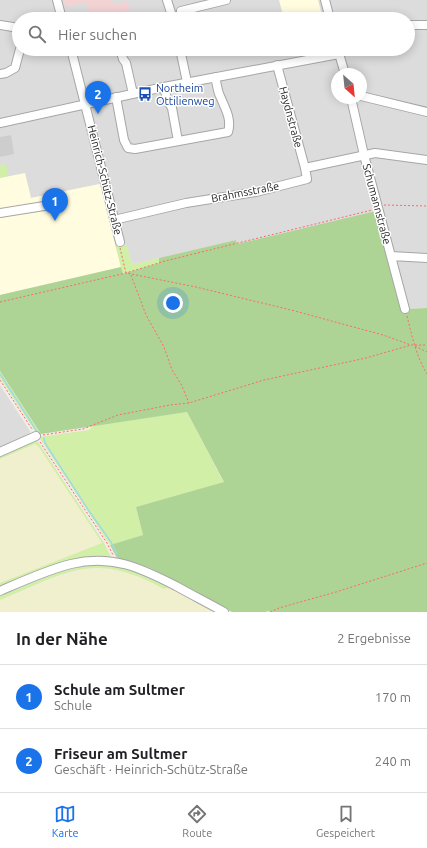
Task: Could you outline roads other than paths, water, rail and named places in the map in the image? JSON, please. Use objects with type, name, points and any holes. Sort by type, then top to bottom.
[{"type":"street","points":[[58,0],[61,12]]},
{"type":"street","points":[[167,0],[171,12]]},
{"type":"street","points":[[181,11],[226,0]]},
{"type":"street","points":[[325,0],[328,12]]},
{"type":"street","points":[[0,25],[12,27]]},
{"type":"street","points":[[415,25],[427,25]]},
{"type":"street","points":[[0,74],[6,73],[15,68],[18,56]]},
{"type":"street","name":"Heinrich-Schütz-Straße","points":[[73,56],[120,245]]},
{"type":"street","points":[[122,56],[126,63],[134,94]]},
{"type":"street","points":[[181,56],[187,82]]},
{"type":"street","points":[[0,123],[116,97],[317,56]]},
{"type":"street","points":[[340,56],[343,68]]},
{"type":"street","name":"Haydnstraße","points":[[277,65],[305,168]]},
{"type":"street","points":[[116,97],[124,140],[128,148],[135,149],[228,132],[230,126],[226,108],[220,96],[215,77]]},
{"type":"street","points":[[164,87],[166,99],[172,108],[178,141]]},
{"type":"street","points":[[367,97],[427,112]]},
{"type":"street","name":"Schumannstraße","points":[[352,104],[364,155],[405,309]]},
{"type":"street","points":[[305,168],[376,153],[427,160]]},
{"type":"street","name":"Brahmsstraße","points":[[114,220],[186,203],[256,192],[300,181],[307,179],[305,168]]},
{"type":"street","points":[[0,213],[44,206]]},
{"type":"street","points":[[391,256],[427,258]]},
{"type":"street","points":[[0,452],[36,436]]},
{"type":"street","points":[[0,591],[68,565],[96,560],[116,561],[149,572],[224,612]]},
{"type":"waterway","points":[[0,374],[38,433]]},
{"type":"waterway","points":[[44,438],[45,443],[111,542],[117,554]]},
{"type":"place","name":"Northeim Ottilienweg","points":[[145,94]]},
{"type":"place","name":"Friseur am Sultmer","points":[[98,114]]},
{"type":"place","name":"Schule am Sultmer","points":[[55,221]]}]
